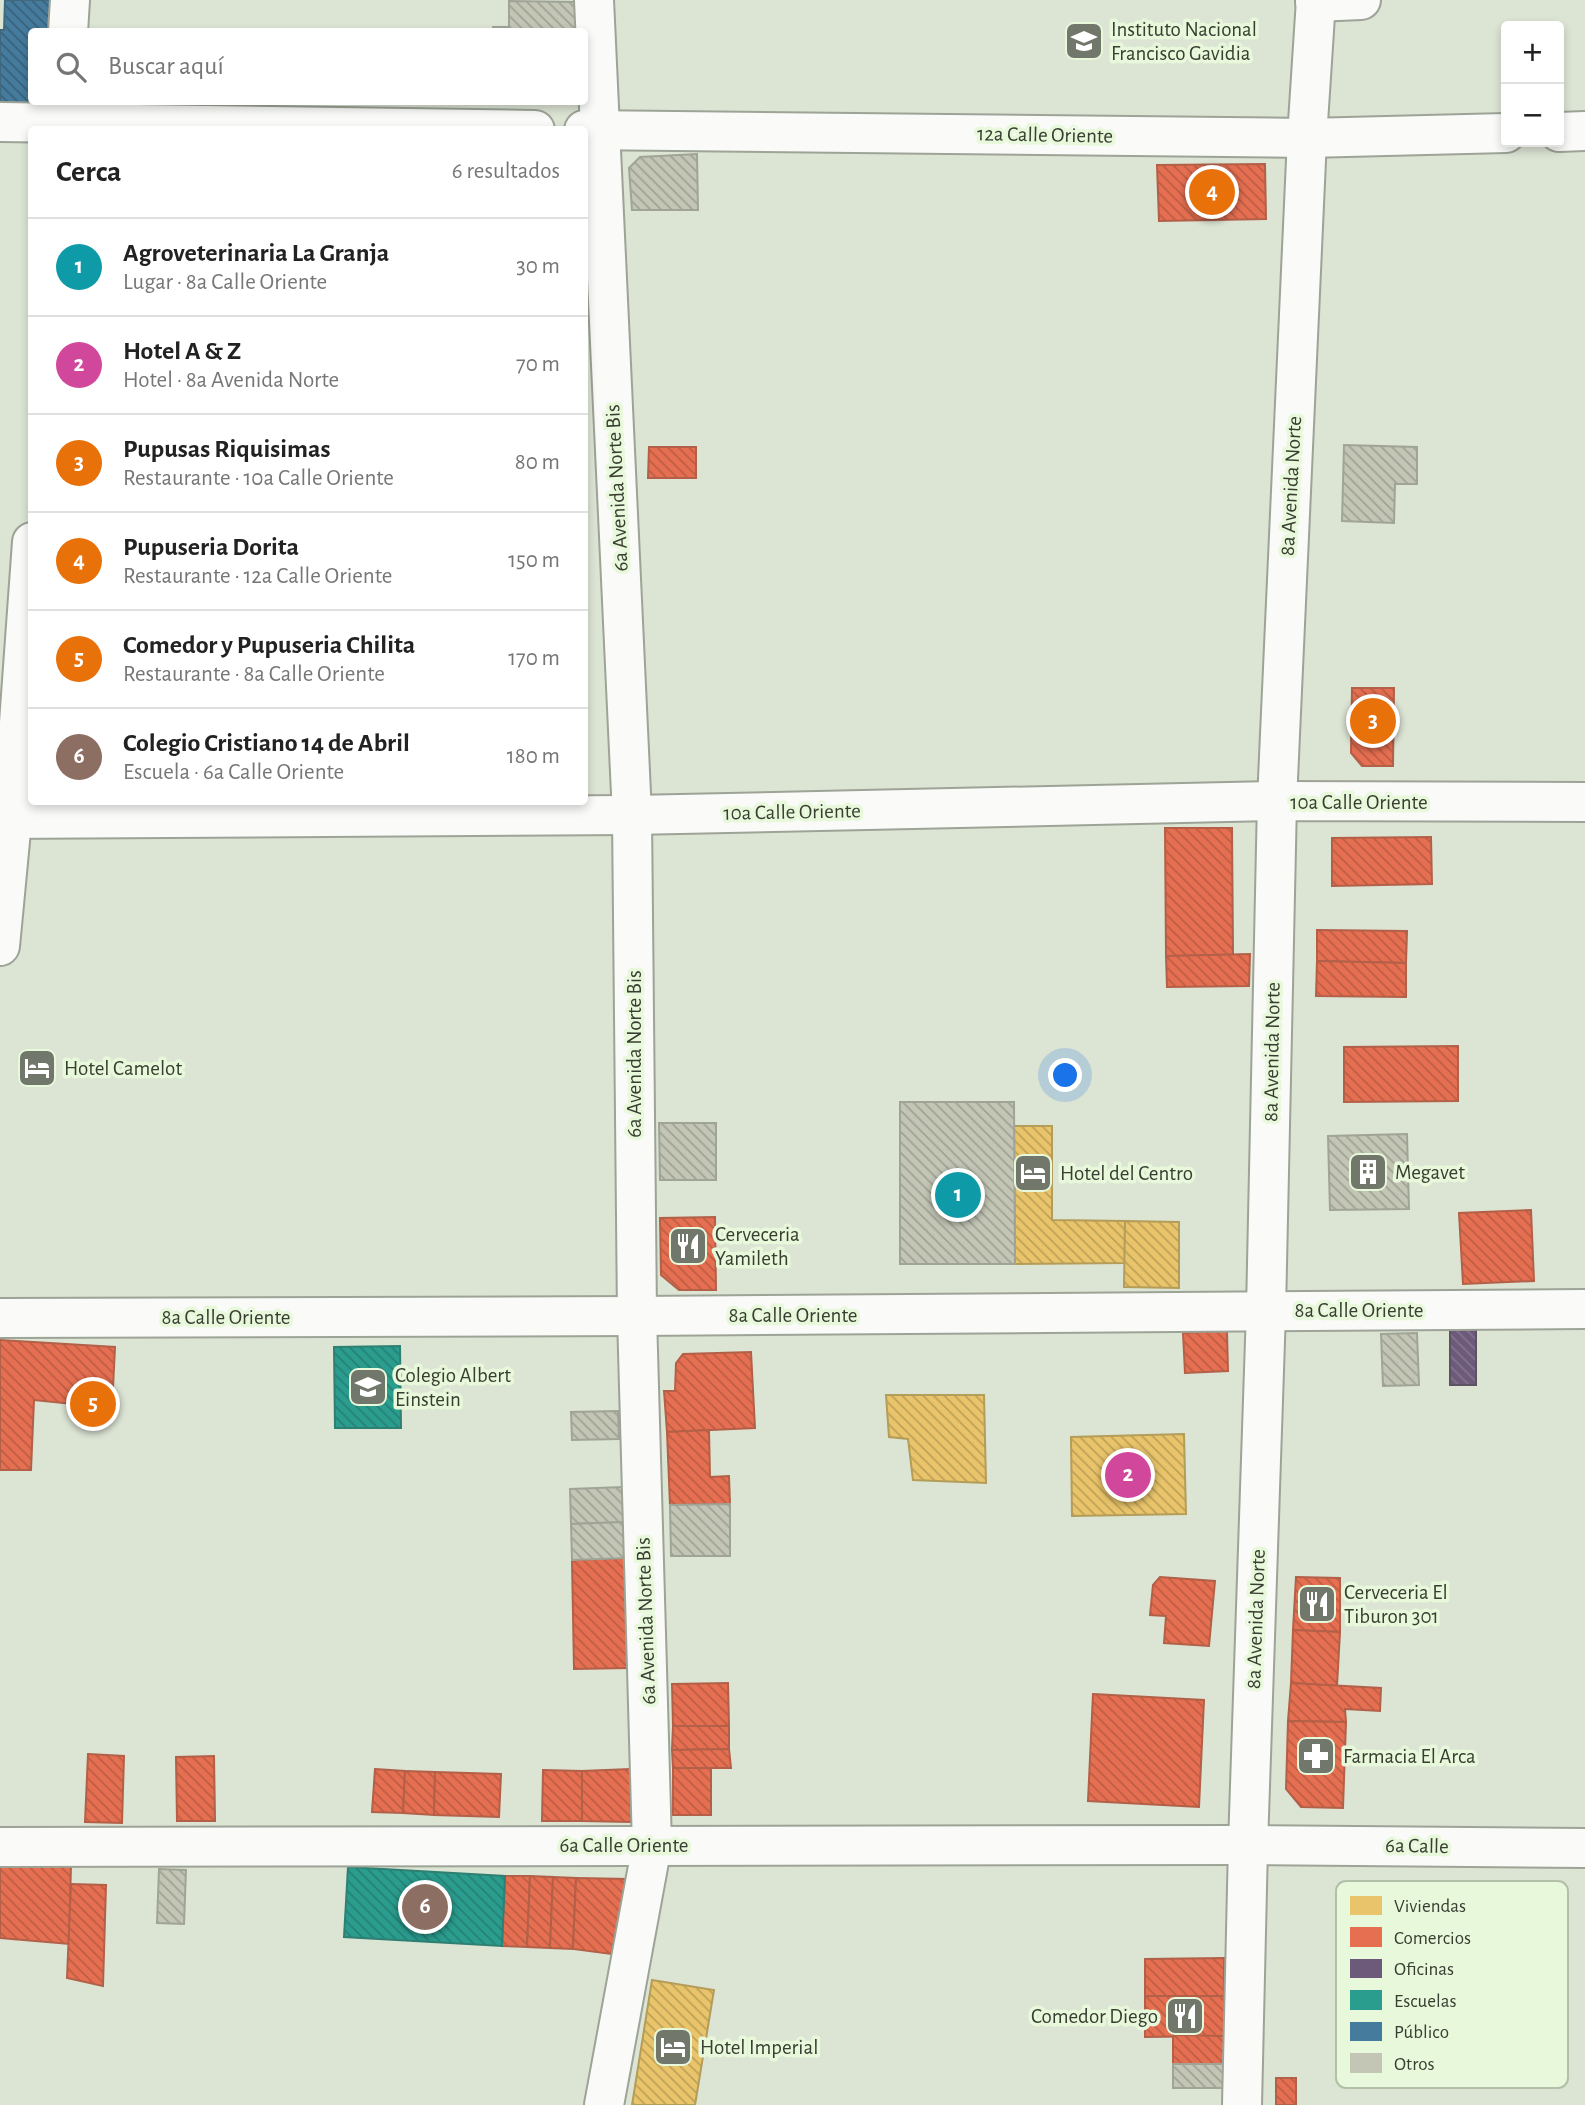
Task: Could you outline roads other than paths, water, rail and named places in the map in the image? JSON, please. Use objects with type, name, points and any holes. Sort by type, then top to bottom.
[{"type":"street","points":[[68,28],[70,0]]},
{"type":"street","name":"6a Avenida Norte Bis","points":[[594,0],[592,130],[632,815],[637,1316],[652,1845],[604,2105]]},
{"type":"street","points":[[1315,1],[1362,0]]},
{"type":"street","name":"8a Avenida Norte","points":[[1242,2105],[1266,1311],[1277,802],[1315,1]]},
{"type":"street","points":[[0,122],[62,118],[377,126]]},
{"type":"street","name":"12a Calle Oriente","points":[[592,130],[1307,138],[1501,133]]},
{"type":"street","points":[[1564,132],[1585,131]]},
{"type":"street","points":[[0,946],[6,820],[28,585]]},
{"type":"street","name":"10a Calle Oriente","points":[[6,820],[632,815],[1277,802],[1585,802]]},
{"type":"street","name":"8a Calle Oriente","points":[[0,1318],[1585,1308]]},
{"type":"street","name":"6a Calle Oriente","points":[[0,1847],[1248,1845]]},
{"type":"street","name":"6a Calle","points":[[1248,1845],[1585,1848]]},
{"type":"place","name":"Instituto Nacional Francisco Gavidia","points":[[1084,41]]},
{"type":"place","name":"Pupuseria Dorita","points":[[1212,192]]},
{"type":"place","name":"Pupusas Riquisimas","points":[[1373,721]]},
{"type":"place","name":"Hotel Camelot","points":[[37,1068]]},
{"type":"place","name":"Megavet","points":[[1368,1172]]},
{"type":"place","name":"Hotel del Centro","points":[[1033,1173]]},
{"type":"place","name":"Agroveterinaria La Granja","points":[[958,1195]]},
{"type":"place","name":"Cerveceria Yamileth","points":[[688,1246]]},
{"type":"place","name":"Colegio Albert Einstein","points":[[368,1387]]},
{"type":"place","name":"Comedor y Pupuseria Chilita","points":[[93,1404]]},
{"type":"place","name":"Hotel A & Z","points":[[1128,1475]]},
{"type":"place","name":"Cerveceria El Tiburon 301","points":[[1317,1604]]},
{"type":"place","name":"Farmacia El Arca","points":[[1316,1756]]},
{"type":"place","name":"Colegio Cristiano 14 de Abril","points":[[425,1907]]},
{"type":"place","name":"Comedor Diego","points":[[1185,2016]]},
{"type":"place","name":"Hotel Imperial","points":[[673,2047]]}]
